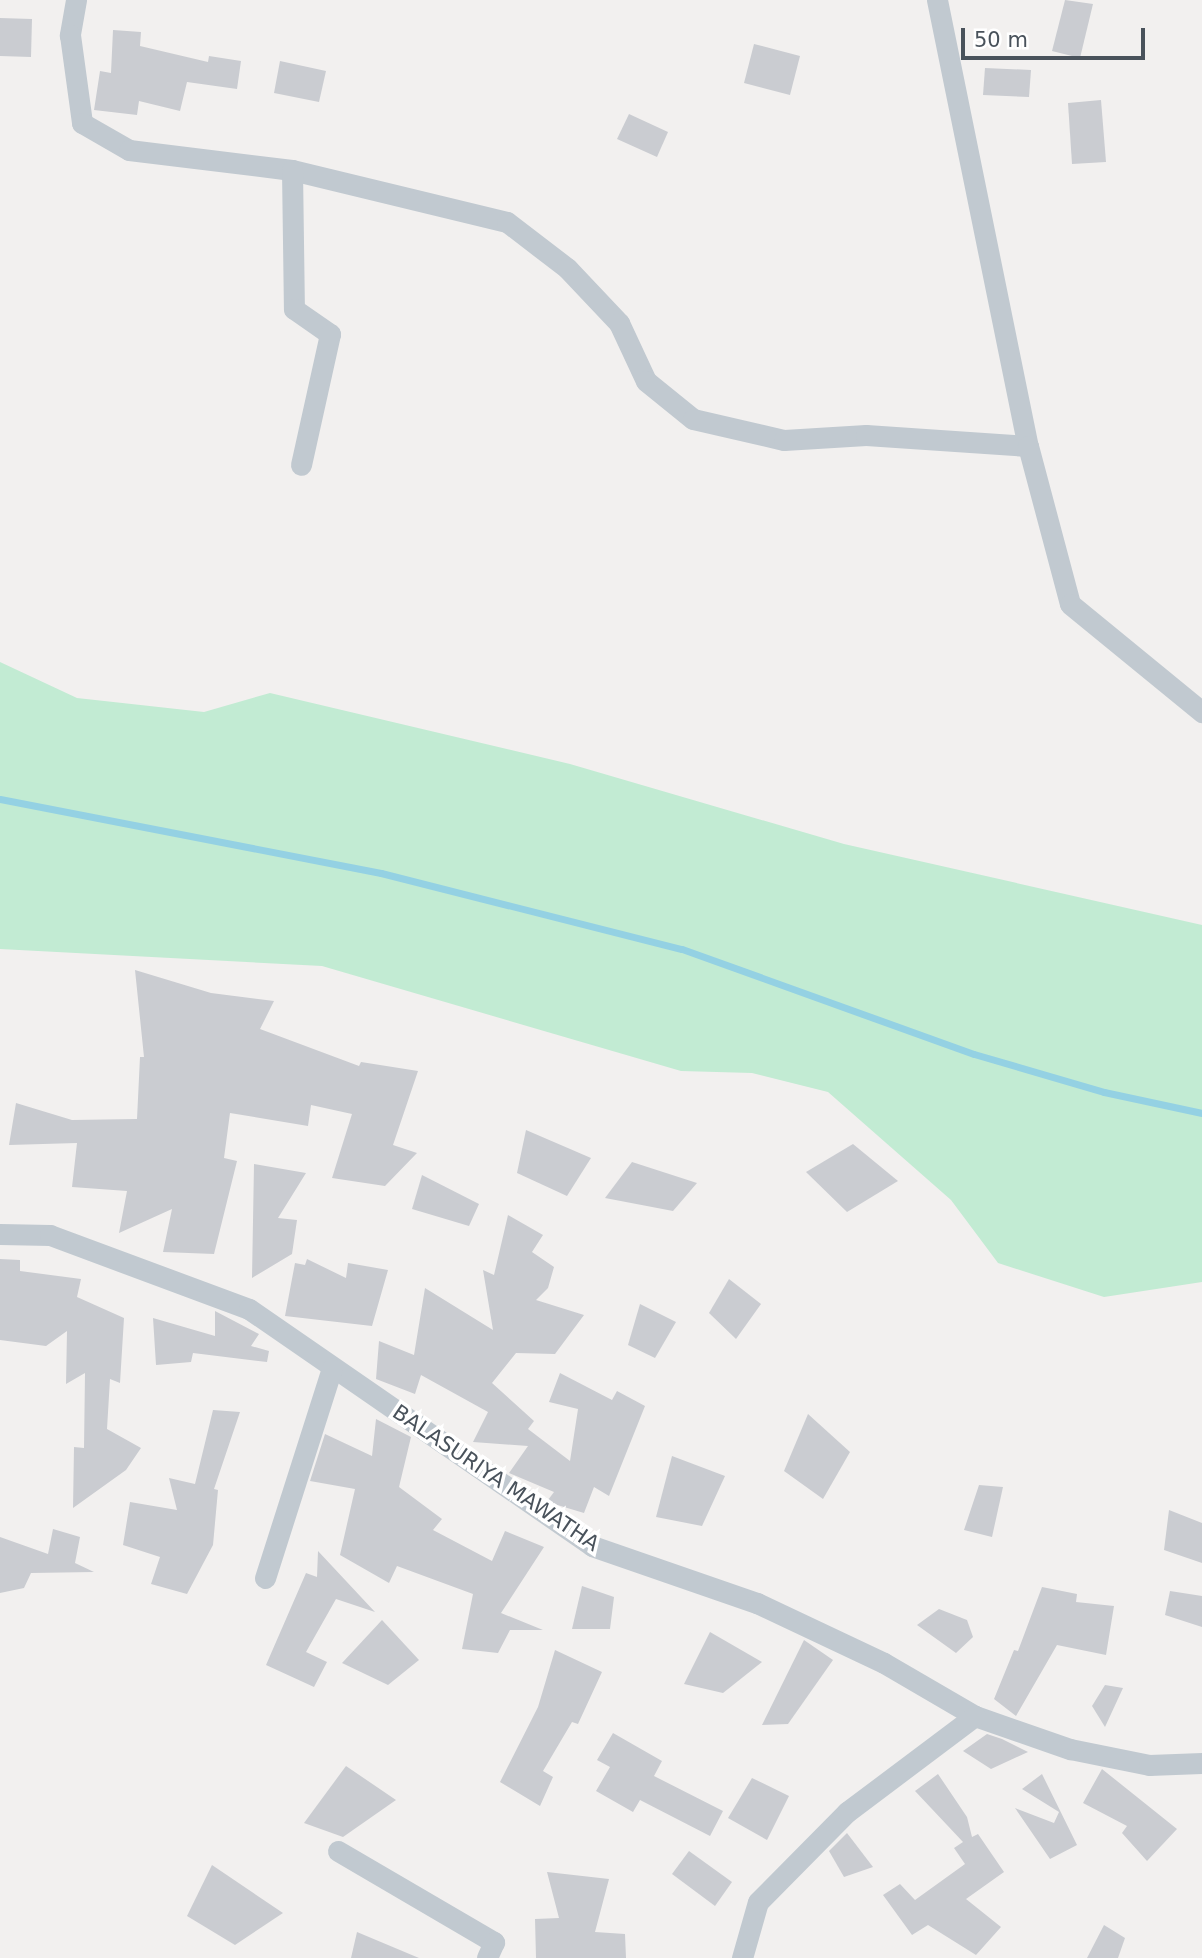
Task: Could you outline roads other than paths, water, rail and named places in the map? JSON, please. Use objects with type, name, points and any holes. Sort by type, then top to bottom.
[{"type":"street","points":[[76,0],[70,35],[82,123],[129,150],[292,170],[508,222],[567,268],[619,323],[646,381],[693,419],[784,440],[866,435],[1028,446]]},
{"type":"street","points":[[937,0],[1028,446],[1070,604],[1202,712]]},
{"type":"street","points":[[292,170],[294,309],[330,334],[301,465]]},
{"type":"street","name":"BALASURIYA MAWATHA","points":[[0,1234],[50,1235],[249,1309],[592,1546],[757,1603],[884,1663],[975,1716],[1070,1749],[1149,1765],[1202,1763]]},
{"type":"street","points":[[265,1577],[332,1368]]},
{"type":"street","points":[[742,1958],[758,1902],[847,1812],[975,1716]]},
{"type":"street","points":[[338,1851],[494,1941],[487,1958]]},
{"type":"waterway","points":[[0,799],[381,873],[682,949],[974,1054],[1104,1092],[1202,1113]]}]
